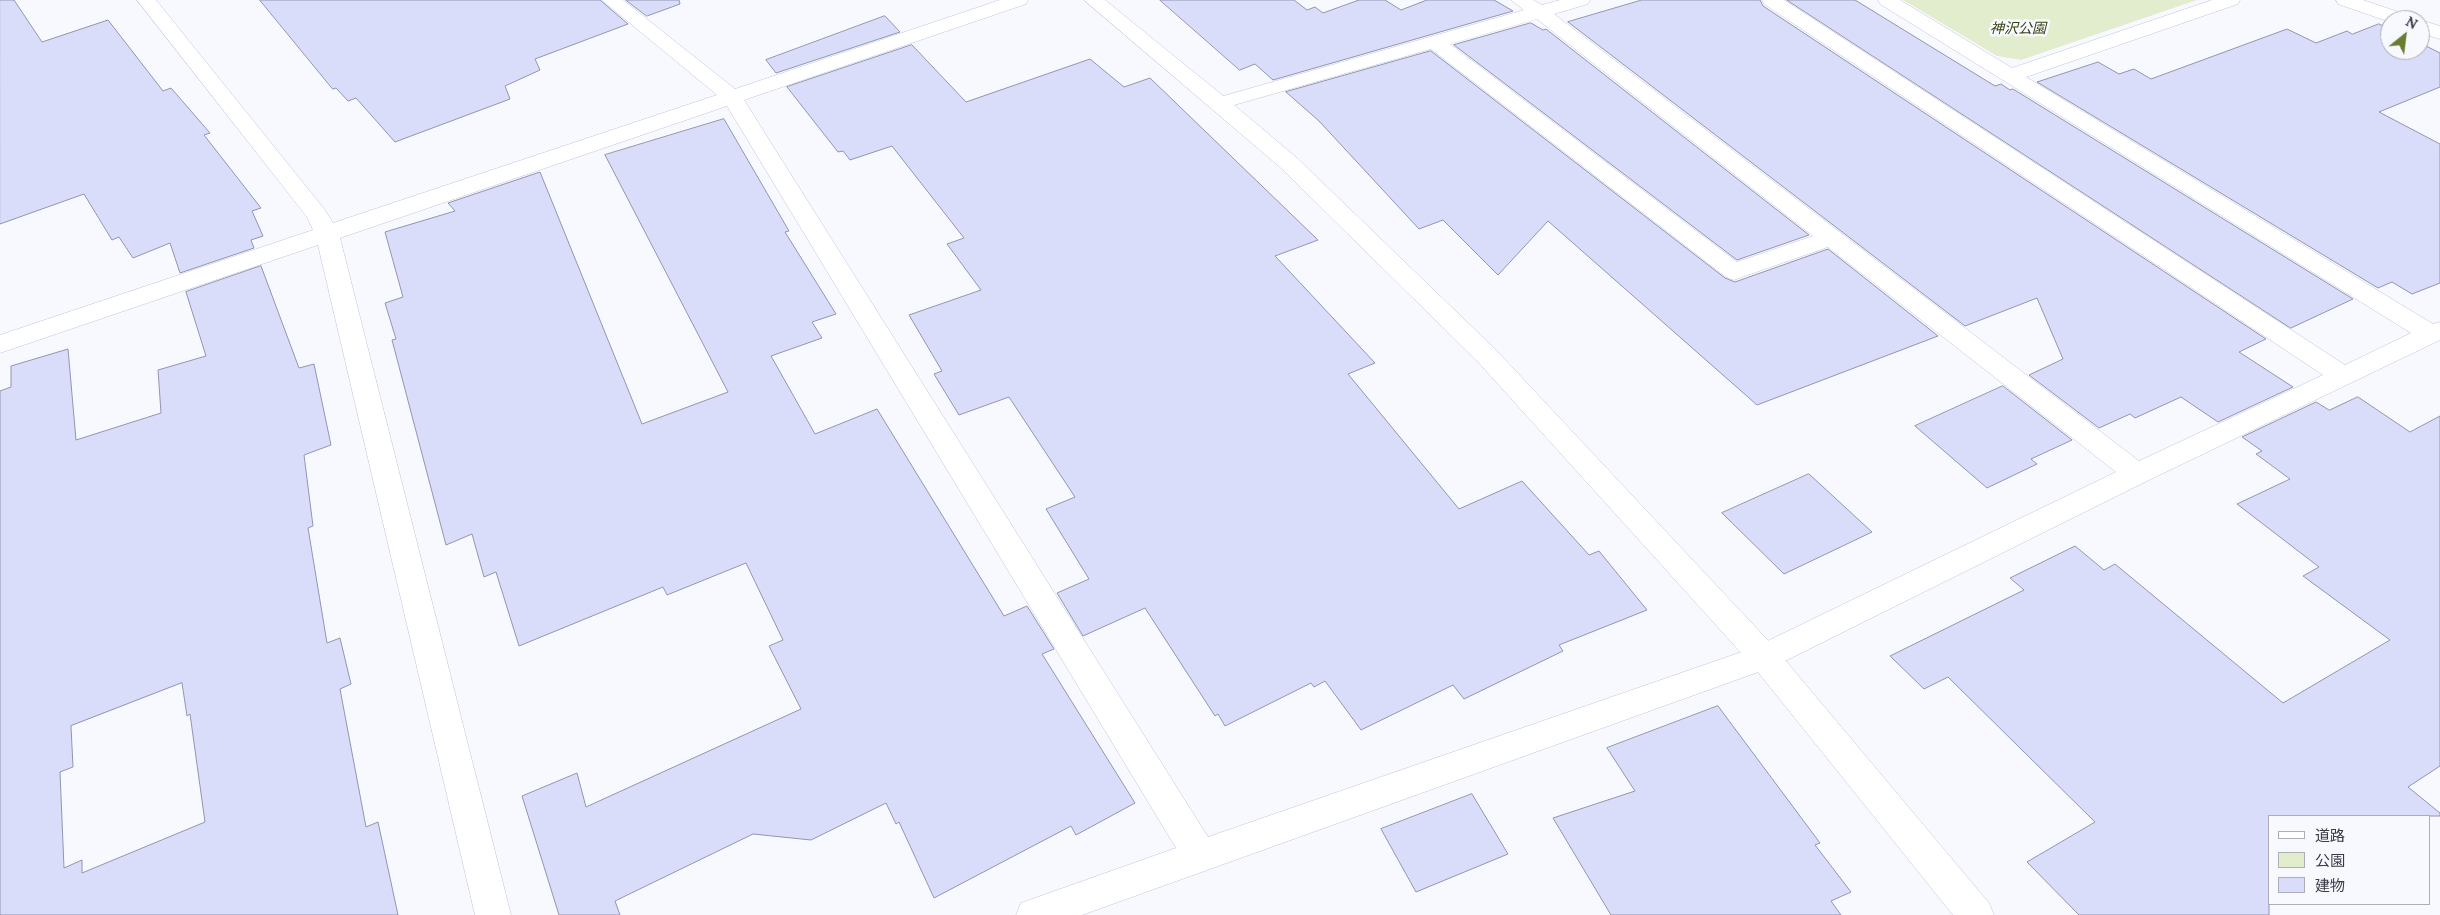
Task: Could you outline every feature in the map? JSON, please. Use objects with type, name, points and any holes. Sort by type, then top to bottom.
[{"type":"street","points":[[146,0],[317,215],[327,234],[493,915]]},
{"type":"street","points":[[611,0],[732,97],[1201,857]]},
{"type":"street","points":[[0,344],[1019,0]]},
{"type":"street","points":[[1093,0],[1220,103],[1289,163],[1487,356],[1764,657],[1976,915]]},
{"type":"street","points":[[1520,0],[1540,12],[2137,474]]},
{"type":"street","points":[[1220,103],[1581,0]]},
{"type":"street","points":[[1771,0],[2344,376]]},
{"type":"street","points":[[1887,0],[2436,332]]},
{"type":"street","points":[[2011,75],[2231,0]]},
{"type":"street","points":[[2345,0],[2380,12]]},
{"type":"street","points":[[1435,42],[1734,272],[1832,237]]},
{"type":"street","points":[[1034,915],[1764,657],[2137,474],[2436,332]]},
{"type":"green space","name":"神沢公園","points":[[1903,0],[2197,0],[2021,60],[1997,56]]},
{"type":"building","points":[[0,0],[14,0],[42,42],[108,20],[163,91],[171,88],[210,133],[204,135],[261,208],[252,211],[263,236],[251,240],[254,248],[180,273],[170,243],[133,258],[119,237],[112,240],[84,194],[0,224]]},
{"type":"building","points":[[260,0],[600,0],[628,24],[535,59],[540,70],[505,86],[510,99],[395,142],[356,98],[348,101],[336,88],[333,89]]},
{"type":"building","points":[[626,0],[679,0],[680,4],[647,16]]},
{"type":"building","points":[[1160,0],[1294,0],[1307,10],[1315,7],[1323,13],[1359,0],[1385,0],[1401,10],[1427,0],[1494,0],[1513,11],[1273,80],[1255,64],[1240,70]]},
{"type":"building","points":[[1642,0],[1760,0],[1763,6],[2266,339],[2239,352],[2293,387],[2218,422],[2181,397],[2135,418],[2130,414],[2099,428],[2029,375],[2063,359],[2037,298],[1965,326],[1568,22]]},
{"type":"building","points":[[1787,0],[1855,0],[1995,86],[2001,84],[2010,90],[2013,89],[2353,299],[2291,328]]},
{"type":"building","points":[[885,16],[900,32],[776,73],[766,60]]},
{"type":"building","points":[[1531,23],[1543,30],[1546,29],[1809,235],[1737,260],[1454,45]]},
{"type":"building","points":[[2380,24],[2380,60],[2430,60],[2430,48],[2440,53],[2440,87],[2379,112],[2440,144],[2440,283],[2412,294],[2392,282],[2378,288],[2037,82],[2098,62],[2119,74],[2134,69],[2151,79],[2287,29],[2316,43],[2347,31],[2352,34]]},
{"type":"building","points":[[912,45],[966,102],[1090,59],[1124,87],[1150,78],[1318,240],[1275,256],[1375,363],[1348,374],[1459,509],[1522,481],[1589,555],[1599,551],[1647,610],[1559,645],[1563,651],[1464,699],[1453,685],[1361,730],[1325,681],[1314,687],[1311,683],[1225,726],[1218,714],[1215,716],[1145,608],[1083,636],[1057,593],[1089,579],[1046,509],[1075,497],[1009,397],[959,415],[934,374],[942,371],[909,315],[981,290],[947,244],[964,238],[892,146],[850,160],[843,151],[838,152],[787,87]]},
{"type":"building","points":[[1431,51],[1725,278],[1735,282],[1828,249],[1938,336],[1757,405],[1548,221],[1498,275],[1443,220],[1419,229],[1319,121],[1286,92]]},
{"type":"building","points":[[724,119],[789,231],[785,232],[836,314],[812,322],[822,338],[771,356],[815,434],[877,409],[1004,616],[1027,606],[1054,649],[1042,654],[1135,803],[1076,835],[1071,826],[934,898],[899,822],[896,824],[886,803],[811,840],[753,834],[615,901],[620,915],[559,915],[522,796],[577,773],[586,807],[801,709],[769,646],[783,640],[746,563],[667,595],[663,587],[519,646],[496,572],[484,577],[472,534],[446,545],[392,340],[396,339],[385,303],[403,297],[385,232],[455,211],[448,203],[540,172],[642,424],[728,392],[605,155]]},
{"type":"building","points":[[261,266],[299,368],[314,364],[331,445],[304,455],[313,526],[308,528],[327,643],[340,638],[351,684],[340,689],[366,827],[378,822],[398,915],[0,915],[0,391],[11,387],[11,366],[68,349],[76,440],[161,413],[158,370],[206,356],[186,292]],"holes":[[[182,683],[187,716],[190,714],[205,822],[82,873],[82,860],[64,868],[60,772],[73,767],[71,726]]]},
{"type":"building","points":[[2003,386],[2072,440],[2031,459],[2037,464],[1987,488],[1915,426]]},
{"type":"building","points":[[2358,397],[2410,432],[2440,416],[2440,766],[2408,787],[2440,813],[2440,816],[2268,815],[2269,915],[2079,915],[2027,862],[2095,822],[1948,677],[1924,689],[1890,656],[2024,590],[2010,578],[2075,546],[2104,570],[2115,564],[2283,703],[2390,640],[2303,576],[2319,567],[2237,504],[2290,479],[2256,454],[2262,451],[2242,437],[2316,402],[2329,410]]},
{"type":"building","points":[[1809,474],[1872,532],[1784,574],[1722,513]]},
{"type":"building","points":[[1718,706],[1820,843],[1815,845],[1851,892],[1831,901],[1841,915],[1611,915],[1553,818],[1635,791],[1607,748]]},
{"type":"building","points":[[1472,794],[1508,854],[1416,892],[1381,829]]}]
